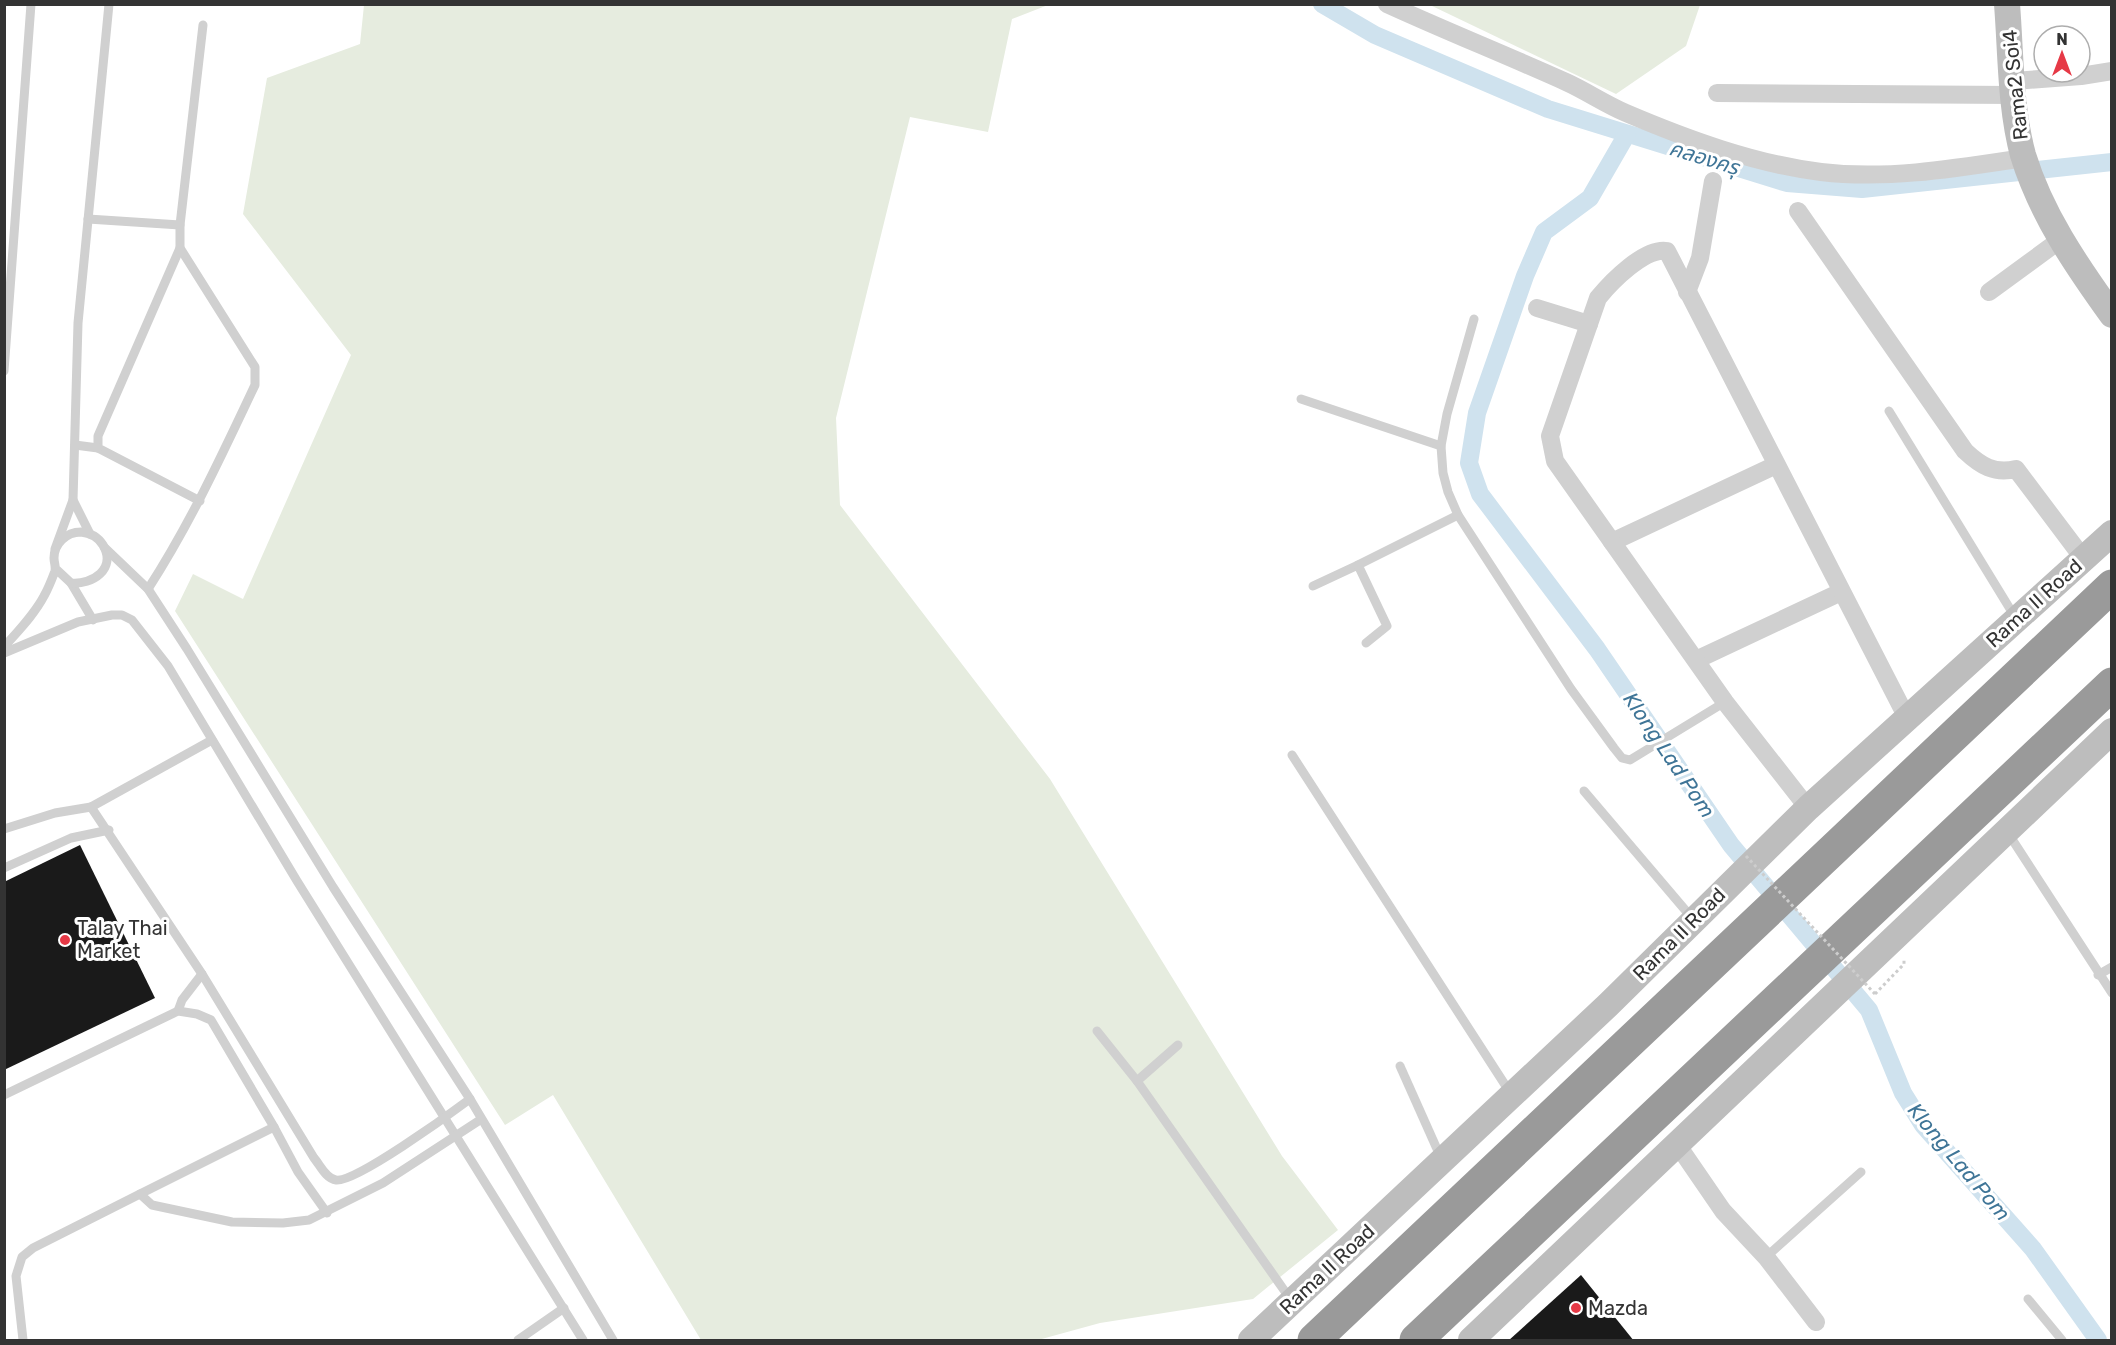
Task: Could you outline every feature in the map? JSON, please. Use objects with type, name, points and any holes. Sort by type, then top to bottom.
[{"type":"highway","name":"Rama II Road","points":[[1314,1341],[2112,586]]},
{"type":"highway","points":[[1416,1341],[2112,684]]},
{"type":"highway","points":[[1848,933],[2112,705]]},
{"type":"main road","name":"Rama2 Soi4","points":[[2007,4],[2014,88],[2026,161],[2038,195],[2060,240],[2112,315]]},
{"type":"main road","name":"Rama II Road","points":[[1251,1341],[1608,1005],[1808,808],[2112,533]]},
{"type":"main road","points":[[1471,1341],[2112,731]]},
{"type":"street","points":[[1387,4],[1567,82],[1626,113],[1717,146],[1778,164],[1821,172],[1856,174],[2026,161]]},
{"type":"street","points":[[1717,93],[2014,88],[2112,70]]},
{"type":"street","points":[[1687,292],[1700,258],[1713,181]]},
{"type":"street","points":[[1798,211],[1965,451],[1989,469],[2003,472],[2016,469],[2083,558]]},
{"type":"street","points":[[1989,292],[2060,240]]},
{"type":"street","points":[[1808,808],[1725,702],[1555,461],[1551,451],[1550,436],[1598,298],[1610,282],[1658,249],[1667,251],[1907,718]]},
{"type":"street","points":[[1537,308],[1589,324]]},
{"type":"street","points":[[1612,542],[1776,465]]},
{"type":"street","points":[[1696,660],[1841,592]]},
{"type":"street","points":[[1677,1144],[1723,1211],[1766,1257],[1816,1322]]},
{"type":"lane","points":[[4,371],[31,4]]},
{"type":"lane","points":[[4,647],[44,597],[56,569],[55,549],[73,500],[78,323],[109,4]]},
{"type":"lane","points":[[98,448],[98,436],[180,248],[180,225],[203,25]]},
{"type":"lane","points":[[88,219],[180,225]]},
{"type":"lane","points":[[148,589],[178,543],[200,501],[255,385],[256,375],[255,367],[180,248]]},
{"type":"lane","points":[[1474,319],[1447,414],[1441,446],[1443,473],[1458,515],[1571,689],[1622,758],[1630,760],[1725,702]]},
{"type":"lane","points":[[1301,399],[1441,446]]},
{"type":"lane","points":[[1889,411],[2016,619]]},
{"type":"lane","points":[[75,445],[98,448],[200,501]]},
{"type":"lane","points":[[73,500],[90,534]]},
{"type":"lane","points":[[1313,586],[1458,515]]},
{"type":"lane","points":[[55,549],[70,534],[90,534],[98,538],[104,547],[108,557],[100,575],[91,582],[71,582]]},
{"type":"lane","points":[[104,547],[148,589],[333,887],[470,1099],[480,1120],[613,1341]]},
{"type":"lane","points":[[1358,565],[1387,626],[1366,643]]},
{"type":"lane","points":[[56,569],[71,582],[93,620]]},
{"type":"lane","points":[[4,653],[78,622],[112,615],[122,615],[132,620],[168,666],[297,881],[446,1116],[583,1341]]},
{"type":"lane","points":[[4,829],[55,813],[91,807],[212,740]]},
{"type":"lane","points":[[1292,755],[1511,1094]]},
{"type":"lane","points":[[1584,791],[1694,920]]},
{"type":"lane","points":[[91,807],[109,830],[202,974],[314,1158],[333,1180],[347,1179],[368,1168],[470,1099]]},
{"type":"lane","points":[[4,868],[72,838],[109,830]]},
{"type":"lane","points":[[2007,831],[2098,975],[2112,993]]},
{"type":"lane","points":[[2098,975],[2112,967]]},
{"type":"lane","points":[[178,1011],[182,1000],[202,974]]},
{"type":"lane","points":[[4,1095],[178,1011],[197,1014],[210,1020],[298,1172],[327,1213]]},
{"type":"lane","points":[[1097,1031],[1137,1081],[1293,1301]]},
{"type":"lane","points":[[1137,1081],[1178,1045]]},
{"type":"lane","points":[[1400,1066],[1443,1161]]},
{"type":"lane","points":[[140,1194],[152,1205],[232,1222],[283,1223],[309,1220],[383,1183],[480,1120]]},
{"type":"lane","points":[[23,1341],[16,1276],[22,1257],[33,1248],[274,1127]]},
{"type":"lane","points":[[1766,1257],[1861,1172]]},
{"type":"lane","points":[[2028,1299],[2062,1341]]},
{"type":"lane","points":[[518,1341],[564,1308]]},
{"type":"path","points":[[1746,856],[1875,994]]},
{"type":"shaded area","points":[[364,5],[1048,5],[1012,19],[988,132],[910,117],[836,418],[840,505],[1050,779],[1282,1156],[1338,1230],[1253,1299],[1100,1323],[1038,1340],[701,1340],[553,1095],[505,1125],[175,611],[193,574],[243,599],[351,355],[243,214],[267,78],[360,44]]},
{"type":"shaded area","points":[[1430,5],[1700,5],[1686,46],[1616,94]]},
{"type":"building","name":"Talay Thai Market","points":[[80,845],[155,998],[4,1070],[4,882]]},
{"type":"building","name":"Mazda","points":[[1581,1275],[1634,1341],[1508,1341]]},
{"type":"waterway","name":"คลองครุ","points":[[1322,4],[1375,35],[1548,109],[1787,183],[1862,189],[2112,162]]},
{"type":"waterway","name":"Klong Lad Pom","points":[[1627,134],[1590,198],[1544,232],[1525,276],[1477,413],[1469,463],[1480,494],[1597,649],[1731,845],[1869,1010],[1903,1093],[1923,1125],[2033,1249],[2098,1340]]},
{"type":"place","name":"Talay Thai Market","points":[[65,940]]},
{"type":"place","name":"Mazda","points":[[1576,1308]]}]
